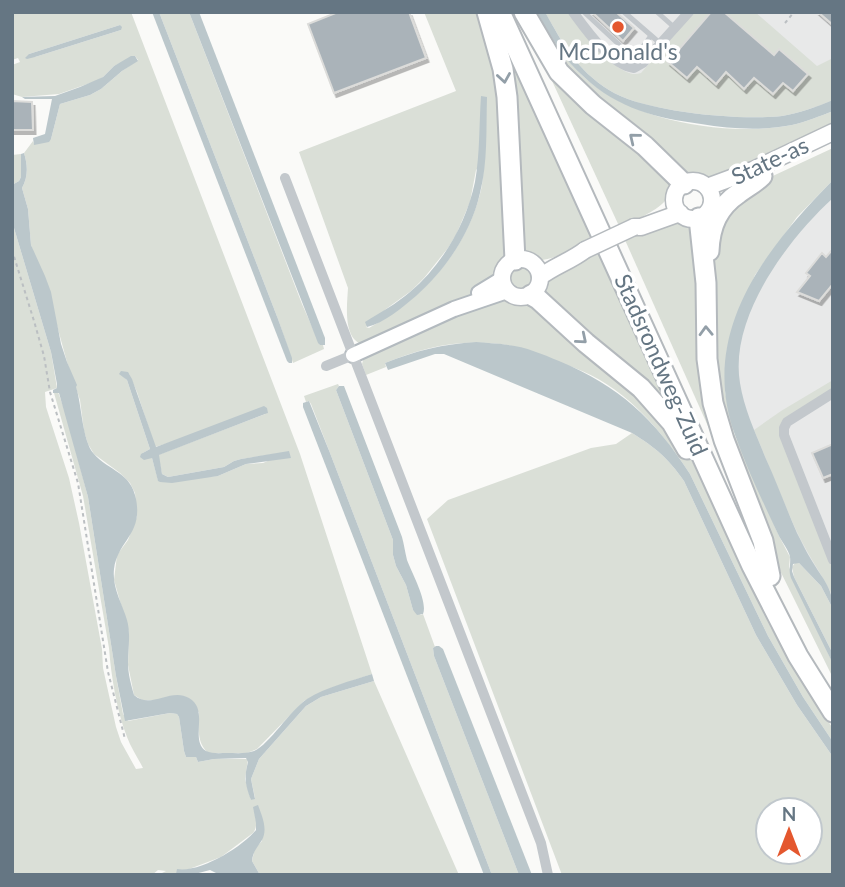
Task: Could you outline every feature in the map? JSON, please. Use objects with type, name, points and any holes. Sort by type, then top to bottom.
[{"type":"highway","points":[[487,12],[507,97],[515,260]]},
{"type":"highway","name":"Stadsrondweg-Zuid","points":[[500,12],[752,566],[797,656],[833,712]]},
{"type":"highway","name":"Stadsrondweg-Zuid","points":[[514,12],[771,576],[809,651],[833,689]]},
{"type":"highway","points":[[524,12],[559,72],[593,105],[645,146],[684,184]]},
{"type":"highway","points":[[762,176],[732,198],[718,213],[711,228],[706,283],[707,359],[713,403],[724,440],[763,541],[771,576]]},
{"type":"highway","points":[[685,211],[706,283]]},
{"type":"highway","points":[[531,295],[641,388],[666,415],[689,452],[731,535],[752,566]]},
{"type":"main road","name":"State-as","points":[[709,193],[833,132]]},
{"type":"main road","name":"State-as","points":[[709,193],[762,176],[833,143]]},
{"type":"main road","points":[[537,271],[551,269],[634,227],[685,211],[709,211],[709,193],[698,182],[684,184],[676,193],[685,211]]},
{"type":"main road","points":[[515,260],[526,260],[537,271],[537,288],[526,297],[517,297],[505,285],[502,274],[507,265],[515,260]]},
{"type":"street","points":[[573,12],[602,48],[622,64],[634,68],[640,66],[661,44],[683,14]]},
{"type":"street","points":[[285,178],[541,843],[548,875]]},
{"type":"street","points":[[326,366],[454,309],[463,301],[505,285]]},
{"type":"street","points":[[833,394],[787,422],[784,435],[833,560]]},
{"type":"lane","points":[[584,12],[628,53],[637,53],[651,36]]},
{"type":"lane","points":[[624,12],[661,44]]},
{"type":"lane","points":[[657,12],[675,28]]},
{"type":"path","points":[[785,23],[794,12]]},
{"type":"path","points":[[12,250],[44,356],[50,392],[78,483],[108,672],[125,739]]},
{"type":"shaded area","points":[[12,12],[131,12],[300,454],[372,674],[331,688],[304,701],[257,749],[247,753],[208,753],[200,739],[199,712],[142,700],[134,695],[128,665],[129,633],[114,580],[117,555],[128,540],[137,516],[135,493],[130,483],[94,454],[88,444],[80,400],[31,245],[28,209],[22,188],[27,171],[24,153],[33,141],[34,144],[51,139],[60,104],[101,89],[138,60],[135,56],[114,66],[96,81],[59,94],[22,97],[12,94],[12,65],[20,62],[18,58],[12,60]],"holes":[[[120,25],[121,30],[35,57],[29,54]],[[129,374],[155,447],[268,413],[158,455],[162,474],[168,477],[224,467],[241,459],[289,452],[263,463],[246,464],[218,476],[158,480],[152,458],[143,453],[150,449],[127,380],[122,375]]]},
{"type":"shaded area","points":[[152,12],[159,12],[278,319],[292,363],[287,361]]},
{"type":"shaded area","points":[[159,12],[189,12],[302,304],[320,345],[323,345],[324,349],[293,363],[278,319]]},
{"type":"shaded area","points":[[189,12],[199,12],[325,338],[325,345],[318,343]]},
{"type":"shaded area","points":[[424,12],[483,12],[494,46],[509,257],[488,286],[361,344],[351,335],[347,311],[348,288],[299,152],[456,91]],"holes":[[[484,162],[481,190],[473,216],[452,255],[423,289],[388,316],[369,328],[366,327],[411,291],[448,248],[470,202],[476,170]]]},
{"type":"shaded area","points":[[493,12],[594,237],[553,258],[538,260],[523,256]]},
{"type":"shaded area","points":[[527,12],[537,12],[564,55],[584,77],[604,92],[654,115],[711,127],[740,129],[792,125],[833,111],[833,128],[709,181],[685,176],[581,91]]},
{"type":"shaded area","points":[[537,12],[545,12],[565,45],[588,74],[624,98],[668,109],[718,116],[782,116],[833,100],[833,111],[792,125],[746,129],[685,122],[639,110],[610,97],[576,70],[558,47]]},
{"type":"shaded area","points":[[539,12],[833,12],[833,107],[641,107]]},
{"type":"shaded area","points":[[545,12],[568,12],[618,67],[635,74],[641,73],[694,12],[755,12],[817,66],[833,58],[833,100],[782,116],[743,117],[693,113],[624,98],[598,82],[579,65]]},
{"type":"shaded area","points":[[120,25],[121,30],[25,58],[29,54]]},
{"type":"shaded area","points":[[135,56],[138,61],[101,89],[60,104],[51,139],[49,142],[34,145],[33,138],[45,134],[52,99],[22,97],[55,96],[80,87],[103,77],[114,66]]},
{"type":"shaded area","points":[[541,57],[675,186],[668,197],[651,212],[619,226]]},
{"type":"shaded area","points":[[481,96],[487,97],[484,169],[476,208],[464,236],[447,262],[416,296],[386,319],[367,327],[365,322],[422,281],[443,256],[459,228],[475,182]]},
{"type":"shaded area","points":[[833,148],[833,180],[797,217],[755,275],[727,348],[725,392],[734,433],[790,557],[789,567],[833,664],[833,678],[761,532],[713,386],[711,267],[716,225],[762,181]]},
{"type":"shaded area","points":[[24,153],[27,171],[22,188],[28,209],[31,245],[51,292],[61,344],[77,385],[87,441],[100,460],[124,477],[136,499],[136,521],[116,559],[114,569],[116,589],[128,625],[128,667],[134,695],[147,700],[175,695],[189,698],[198,710],[199,740],[206,751],[244,753],[260,747],[307,699],[372,674],[374,681],[321,697],[306,706],[259,759],[251,779],[255,799],[251,800],[246,785],[246,758],[198,762],[196,757],[186,757],[177,714],[125,721],[88,497],[59,393],[53,393],[57,384],[51,352],[14,228],[12,185],[21,177],[21,154]]},
{"type":"shaded area","points":[[21,154],[21,177],[12,185],[12,155]]},
{"type":"shaded area","points":[[833,180],[833,198],[798,235],[765,282],[743,333],[739,358],[740,383],[751,421],[797,533],[831,595],[833,609],[821,586],[799,563],[793,564],[794,577],[833,654],[833,664],[791,578],[789,554],[761,498],[735,435],[726,398],[725,362],[732,328],[745,295],[762,264]]},
{"type":"shaded area","points":[[833,188],[833,603],[745,435],[732,358],[752,291]]},
{"type":"shaded area","points":[[12,206],[15,214],[14,228],[51,352],[57,388],[45,392],[46,407],[69,478],[79,523],[102,649],[103,668],[116,727],[136,769],[143,768],[123,727],[117,705],[83,496],[54,393],[58,392],[88,497],[116,676],[123,714],[128,721],[177,714],[186,757],[196,757],[198,762],[248,759],[245,779],[251,800],[255,798],[251,779],[259,759],[306,706],[321,697],[374,681],[459,875],[260,875],[252,861],[255,848],[262,841],[253,807],[256,824],[253,833],[221,857],[176,874],[181,875],[158,875],[166,871],[158,870],[152,875],[12,875]]},
{"type":"shaded area","points":[[679,220],[691,223],[732,480],[625,240]]},
{"type":"shaded area","points":[[601,251],[683,428],[541,290],[551,275]]},
{"type":"shaded area","points":[[521,266],[532,273],[533,278],[526,289],[521,290],[510,283],[509,278],[516,267]]},
{"type":"shaded area","points":[[505,298],[515,302],[528,302],[668,424],[691,459],[771,628],[833,729],[833,742],[768,636],[690,474],[656,429],[615,390],[599,379],[574,368],[516,347],[490,343],[449,344],[423,350],[385,363],[386,367],[366,375],[362,364],[364,357],[464,310]]},
{"type":"shaded area","points":[[476,342],[528,349],[600,381],[634,406],[663,437],[690,474],[768,636],[833,742],[833,757],[797,705],[756,635],[684,481],[661,454],[632,433],[444,354],[435,354],[388,370],[385,363],[429,349]]},
{"type":"shaded area","points":[[121,371],[128,372],[132,379],[156,447],[264,406],[267,408],[268,413],[159,455],[162,474],[168,477],[224,467],[241,459],[289,451],[291,458],[246,464],[218,476],[172,483],[158,481],[152,458],[144,460],[140,457],[150,449],[127,380],[119,374]]},
{"type":"shaded area","points":[[833,380],[833,389],[784,419],[833,572],[833,597],[796,530],[754,430]]},
{"type":"shaded area","points":[[338,384],[336,390],[393,540],[396,566],[406,585],[413,610],[423,614],[435,647],[434,656],[519,875],[492,875],[311,404],[306,402],[304,396]]},
{"type":"shaded area","points":[[339,386],[344,386],[402,537],[407,560],[423,602],[423,614],[417,615],[413,610],[406,585],[396,566],[393,540],[336,390]]},
{"type":"shaded area","points":[[309,401],[492,875],[484,875],[303,407],[303,403]]},
{"type":"shaded area","points":[[632,433],[661,454],[684,481],[756,635],[797,705],[833,757],[833,875],[562,875],[427,519],[448,500],[591,448],[616,444]]},
{"type":"shaded area","points":[[799,563],[821,586],[833,609],[833,654],[794,577],[792,567]]},
{"type":"shaded area","points":[[436,646],[443,649],[532,875],[519,875],[434,656],[433,648]]},
{"type":"shaded area","points":[[258,805],[264,831],[252,861],[260,875],[220,875],[210,870],[191,875],[176,874],[177,869],[197,867],[220,857],[250,837],[256,830],[253,807]]},
{"type":"building","points":[[338,12],[409,12],[426,58],[334,93],[308,24]]},
{"type":"building","name":"McDonald's","points":[[592,12],[616,12],[634,28],[623,41]]},
{"type":"building","points":[[711,12],[724,12],[774,55],[779,49],[808,74],[793,91],[783,83],[773,94],[754,78],[744,89],[726,72],[716,84],[697,67],[687,78],[668,62]]},
{"type":"building","points":[[818,12],[833,12],[833,25]]},
{"type":"building","points":[[12,101],[32,102],[33,130],[12,130]]},
{"type":"building","points":[[833,249],[833,284],[819,301],[797,292],[810,276],[806,273],[822,253],[826,257]]},
{"type":"building","points":[[833,444],[833,474],[823,478],[812,453]]},
{"type":"place","name":"McDonald's","points":[[618,27]]}]
